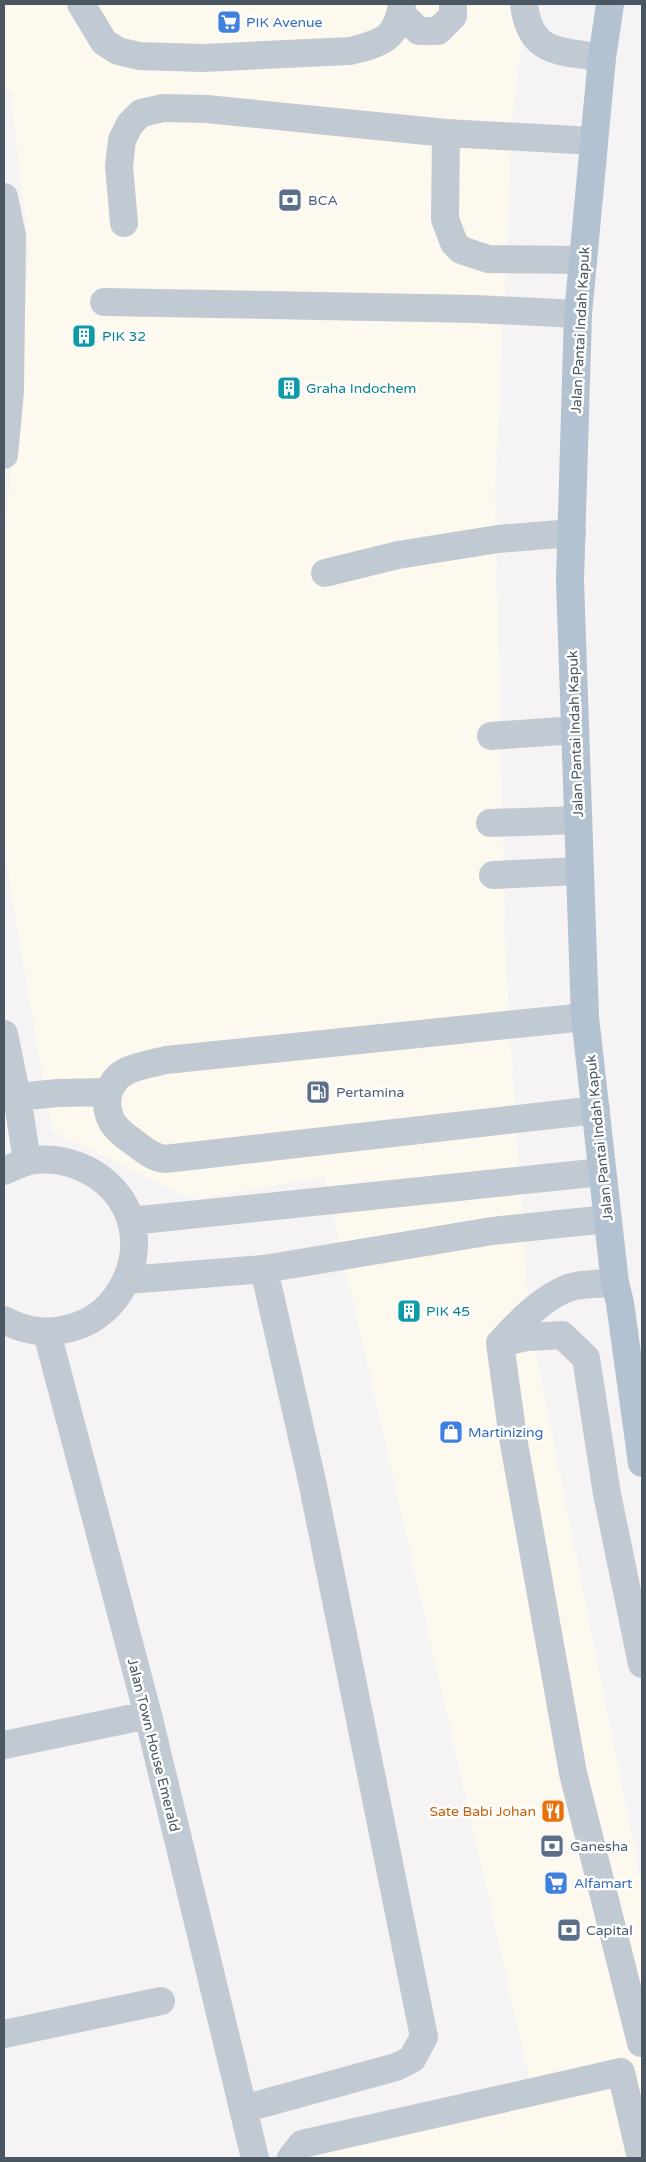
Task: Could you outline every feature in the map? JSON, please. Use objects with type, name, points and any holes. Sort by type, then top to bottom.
[{"type":"main road","name":"Jalan Pantai Indah Kapuk","points":[[610,4],[602,58],[578,314],[570,580],[585,1017],[615,1283],[620,1303],[642,1463]]},
{"type":"street","points":[[81,4],[104,42],[118,51],[139,56],[202,58],[350,50],[370,46],[395,30],[401,9]]},
{"type":"street","points":[[401,9],[419,31],[438,31],[453,16],[453,4]]},
{"type":"street","points":[[524,4],[526,20],[535,40],[549,48],[602,58]]},
{"type":"street","points":[[124,223],[119,166],[122,140],[130,124],[141,113],[163,108],[207,109],[446,133],[594,141]]},
{"type":"street","points":[[446,133],[445,219],[454,243],[461,250],[488,259],[583,260]]},
{"type":"street","points":[[4,197],[12,236],[10,391],[4,454]]},
{"type":"street","points":[[104,302],[476,309],[578,314]]},
{"type":"street","points":[[325,573],[398,554],[498,538],[572,533]]},
{"type":"street","points":[[490,736],[574,730]]},
{"type":"street","points":[[490,823],[578,820]]},
{"type":"street","points":[[493,875],[579,870]]},
{"type":"street","points":[[585,1017],[166,1060],[129,1070],[119,1076],[108,1092],[108,1108],[112,1121],[118,1130],[152,1155],[165,1159],[596,1110]]},
{"type":"street","points":[[4,1034],[17,1097],[16,1166],[54,1159],[79,1166],[102,1178],[119,1198],[131,1222],[134,1251],[127,1280],[117,1298],[103,1312],[86,1324],[47,1333],[19,1328],[4,1320]]},
{"type":"street","points":[[17,1097],[58,1092],[108,1092]]},
{"type":"street","points":[[131,1222],[602,1172]]},
{"type":"street","points":[[127,1280],[264,1269],[492,1231],[607,1219]]},
{"type":"street","points":[[243,2109],[396,2067],[412,2059],[424,2037],[312,1481],[264,1269]]},
{"type":"street","points":[[500,1343],[522,1319],[568,1288],[615,1283]]},
{"type":"street","name":"Jalan Town House Emerald","points":[[47,1333],[148,1715],[255,2158]]},
{"type":"street","points":[[500,1343],[527,1338],[562,1335],[586,1358],[607,1494],[642,1664]]},
{"type":"street","points":[[500,1343],[513,1438],[574,1773],[639,2023],[620,2072],[641,2158]]},
{"type":"street","points":[[4,1745],[148,1715]]},
{"type":"street","points":[[4,2034],[161,2001]]},
{"type":"street","points":[[291,2158],[302,2144],[620,2072]]},
{"type":"shaded area","points":[[4,4],[528,4],[513,110],[495,494],[506,971],[529,1317],[642,1888],[642,2158],[273,2158],[534,2098],[325,1177],[193,1200],[52,1131],[4,849],[4,550],[29,253],[11,95],[4,82]]},
{"type":"place","name":"PIK Avenue","points":[[229,22]]},
{"type":"place","name":"BCA","points":[[290,200]]},
{"type":"place","name":"PIK 32","points":[[84,336]]},
{"type":"place","name":"Graha Indochem","points":[[289,388]]},
{"type":"place","name":"Pertamina","points":[[318,1092]]},
{"type":"place","name":"PIK 45","points":[[409,1311]]},
{"type":"place","name":"Martinizing","points":[[451,1432]]},
{"type":"place","name":"Sate Babi Johan","points":[[553,1811]]},
{"type":"place","name":"Ganesha","points":[[552,1846]]},
{"type":"place","name":"Alfamart","points":[[556,1883]]},
{"type":"place","name":"Capital","points":[[569,1930]]}]
